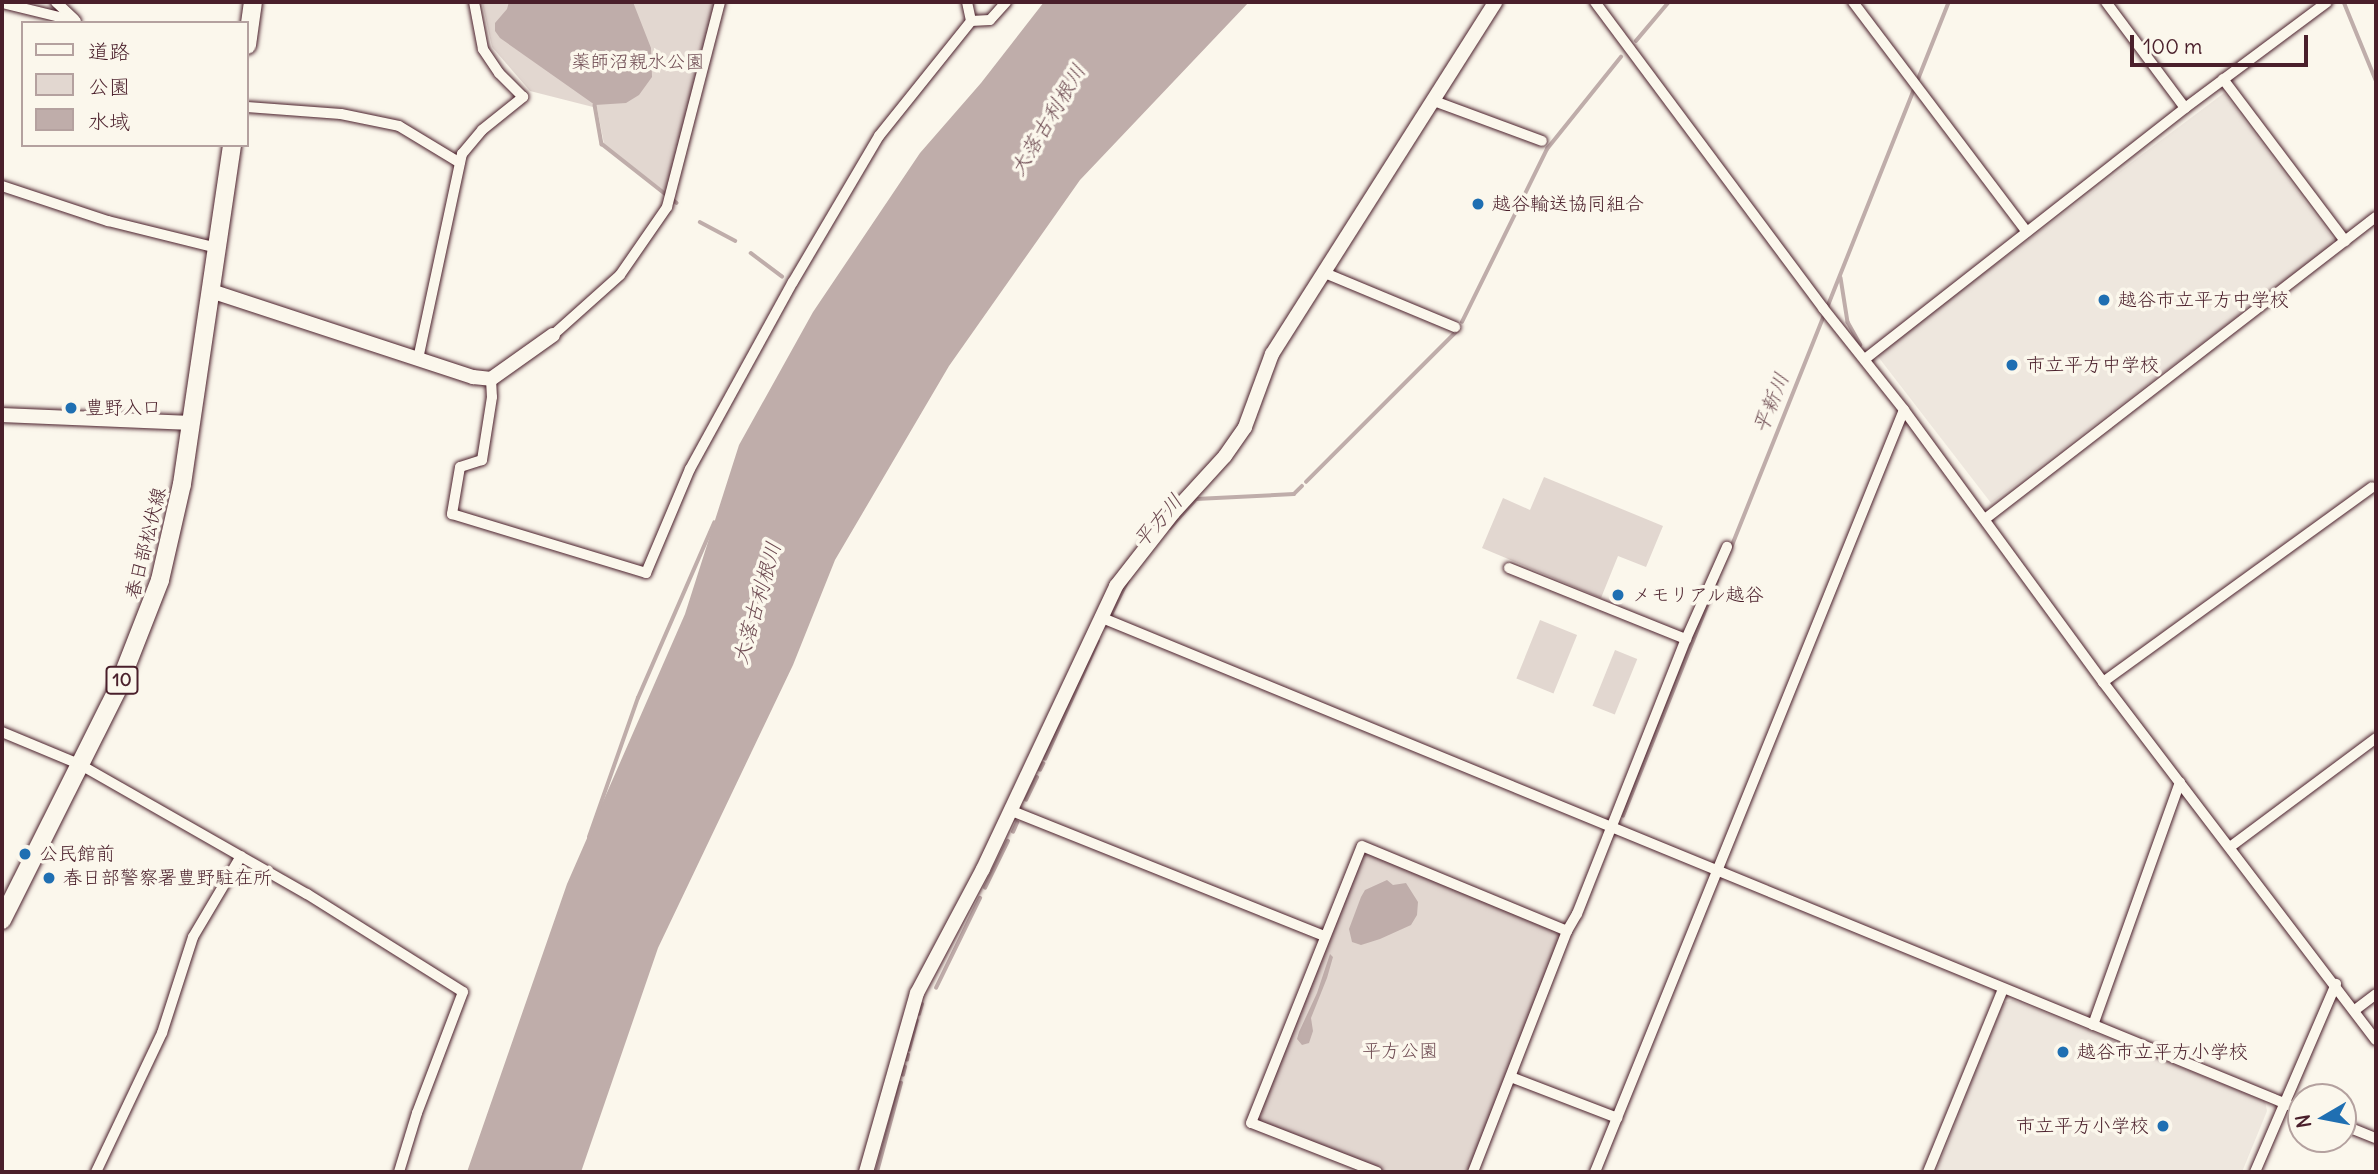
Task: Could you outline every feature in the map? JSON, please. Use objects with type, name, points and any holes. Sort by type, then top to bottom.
[{"type":"main road","points":[[248,38],[253,2]]},
{"type":"main road","name":"春日部松伏線","points":[[2,920],[117,690],[153,604],[182,484],[232,147]]},
{"type":"street","points":[[56,2],[76,21]]},
{"type":"street","points":[[418,359],[462,154],[482,130],[523,97],[499,73],[483,49],[474,2]]},
{"type":"street","points":[[211,291],[473,377],[491,379],[553,335],[620,275],[667,205],[720,2]]},
{"type":"street","points":[[967,2],[971,21]]},
{"type":"street","points":[[491,379],[492,397],[482,460],[460,467],[452,514],[646,573],[690,469],[878,135],[971,21],[990,20],[1006,2]]},
{"type":"street","points":[[866,1172],[917,993],[1012,811],[1116,586],[1141,551],[1225,456],[1245,427],[1272,354],[1494,2]]},
{"type":"street","points":[[1595,2],[1827,313],[1904,410],[2104,682],[2356,1010],[2376,1040]]},
{"type":"street","points":[[1853,2],[2027,232]]},
{"type":"street","points":[[2106,2],[2185,108]]},
{"type":"street","points":[[1865,359],[2185,108],[2327,2]]},
{"type":"street","points":[[2,4],[73,21]]},
{"type":"street","points":[[2223,79],[2345,241]]},
{"type":"street","points":[[1434,101],[1542,141]]},
{"type":"street","points":[[248,107],[341,114],[399,126],[460,163]]},
{"type":"street","points":[[2,186],[108,221],[218,248]]},
{"type":"street","points":[[1984,519],[2376,217]]},
{"type":"street","points":[[1325,273],[1455,327]]},
{"type":"street","points":[[1595,1172],[1904,410]]},
{"type":"street","points":[[2,415],[191,422]]},
{"type":"street","points":[[2104,682],[2372,487]]},
{"type":"street","points":[[1473,1172],[1567,931],[1577,915],[1686,639],[1727,547]]},
{"type":"street","points":[[1509,568],[1686,639]]},
{"type":"street","points":[[1100,617],[1610,829],[2287,1105]]},
{"type":"street","points":[[2,732],[79,764],[241,856],[463,992],[417,1113],[399,1172]]},
{"type":"street","points":[[2230,847],[2376,738]]},
{"type":"street","points":[[2092,1025],[2180,782]]},
{"type":"street","points":[[1012,811],[1324,936]]},
{"type":"street","points":[[1377,1172],[1251,1123],[1362,846],[1567,931]]},
{"type":"street","points":[[96,1172],[162,1033],[193,937],[241,856]]},
{"type":"street","points":[[2255,1172],[2336,984]]},
{"type":"street","points":[[1928,1172],[2003,989]]},
{"type":"street","points":[[2356,1010],[2376,994]]},
{"type":"street","points":[[1511,1077],[1616,1118]]},
{"type":"street","points":[[2357,1131],[2376,1138]]},
{"type":"shaded area","name":"越谷市立平方中学校","points":[[2224,93],[2333,239],[2332,245],[1991,503],[1876,354]]},
{"type":"shaded area","name":"越谷市立平方小学校","points":[[2013,1000],[2265,1101],[2267,1111],[2242,1172],[1936,1172],[2003,1003]]},
{"type":"green space","name":"薬師沼親水公園","points":[[482,2],[716,2],[668,194],[604,144],[597,108],[530,91],[492,47]]},
{"type":"green space","points":[[1544,477],[1663,526],[1646,567],[1618,556],[1601,598],[1482,548],[1503,498],[1530,510]]},
{"type":"green space","points":[[1540,620],[1577,635],[1553,693],[1516,678]]},
{"type":"green space","points":[[1615,650],[1637,659],[1615,715],[1593,706]]},
{"type":"green space","name":"平方公園","points":[[1362,846],[1567,931],[1473,1172],[1377,1172],[1251,1123]]},
{"type":"water","points":[[509,2],[633,2],[651,48],[652,77],[639,95],[626,103],[595,105],[500,38],[495,31],[495,23],[507,9]]},
{"type":"water","name":"大落古利根川","points":[[1044,2],[1249,2],[1080,180],[949,366],[835,560],[793,665],[658,948],[581,1172],[467,1172],[567,884],[685,614],[739,445],[813,312],[920,153],[981,83]]},
{"type":"water","points":[[1387,880],[1393,885],[1406,883],[1418,902],[1417,915],[1411,925],[1380,939],[1361,945],[1352,942],[1349,929],[1361,897],[1365,890]]},
{"type":"water","points":[[1330,954],[1333,957],[1327,978],[1311,1018],[1313,1031],[1309,1043],[1302,1045],[1297,1039],[1299,1032],[1317,993]]},
{"type":"waterway","points":[[1636,41],[1669,2]]},
{"type":"waterway","name":"平新川","points":[[1827,308],[1949,2]]},
{"type":"waterway","points":[[2344,2],[2376,80]]},
{"type":"waterway","points":[[1462,322],[1547,149],[1621,57]]},
{"type":"waterway","points":[[595,105],[602,144],[677,203]]},
{"type":"waterway","points":[[700,222],[735,241]]},
{"type":"waterway","points":[[751,253],[782,276]]},
{"type":"waterway","points":[[1841,278],[1848,322],[1861,345]]},
{"type":"waterway","name":"平新川","points":[[1731,548],[1824,315]]},
{"type":"waterway","points":[[1306,482],[1457,331]]},
{"type":"waterway","name":"平方川","points":[[1170,528],[1196,499],[1294,494],[1302,486]]},
{"type":"waterway","points":[[589,837],[638,698],[714,523]]},
{"type":"waterway","name":"平方川","points":[[1110,617],[1128,580]]},
{"type":"waterway","name":"平新川","points":[[1623,816],[1717,581]]},
{"type":"waterway","name":"平方川","points":[[1045,759],[1098,641]]},
{"type":"waterway","name":"平方川","points":[[1040,770],[1043,764]]},
{"type":"waterway","name":"平方川","points":[[1026,800],[1037,777]]},
{"type":"waterway","name":"平方川","points":[[1013,832],[1017,823]]},
{"type":"waterway","name":"平方川","points":[[985,888],[1008,841]]},
{"type":"waterway","name":"平方川","points":[[936,988],[980,898]]},
{"type":"waterway","name":"平方川","points":[[919,1014],[922,1004]]},
{"type":"waterway","name":"平方川","points":[[909,1050],[917,1021]]},
{"type":"waterway","name":"平方川","points":[[907,1060],[908,1055]]},
{"type":"waterway","name":"平方川","points":[[903,1075],[905,1067]]},
{"type":"waterway","name":"平方川","points":[[877,1172],[901,1083]]},
{"type":"place","name":"越谷輸送協同組合","points":[[1478,204]]},
{"type":"place","name":"越谷市立平方中学校","points":[[2104,300]]},
{"type":"place","name":"市立平方中学校","points":[[2012,365]]},
{"type":"place","name":"豊野入口","points":[[71,408]]},
{"type":"place","name":"メモリアル越谷","points":[[1618,595]]},
{"type":"place","name":"公民館前","points":[[25,854]]},
{"type":"place","name":"春日部警察署豊野駐在所","points":[[49,878]]},
{"type":"place","name":"越谷市立平方小学校","points":[[2063,1052]]},
{"type":"place","name":"市立平方小学校","points":[[2163,1126]]}]
